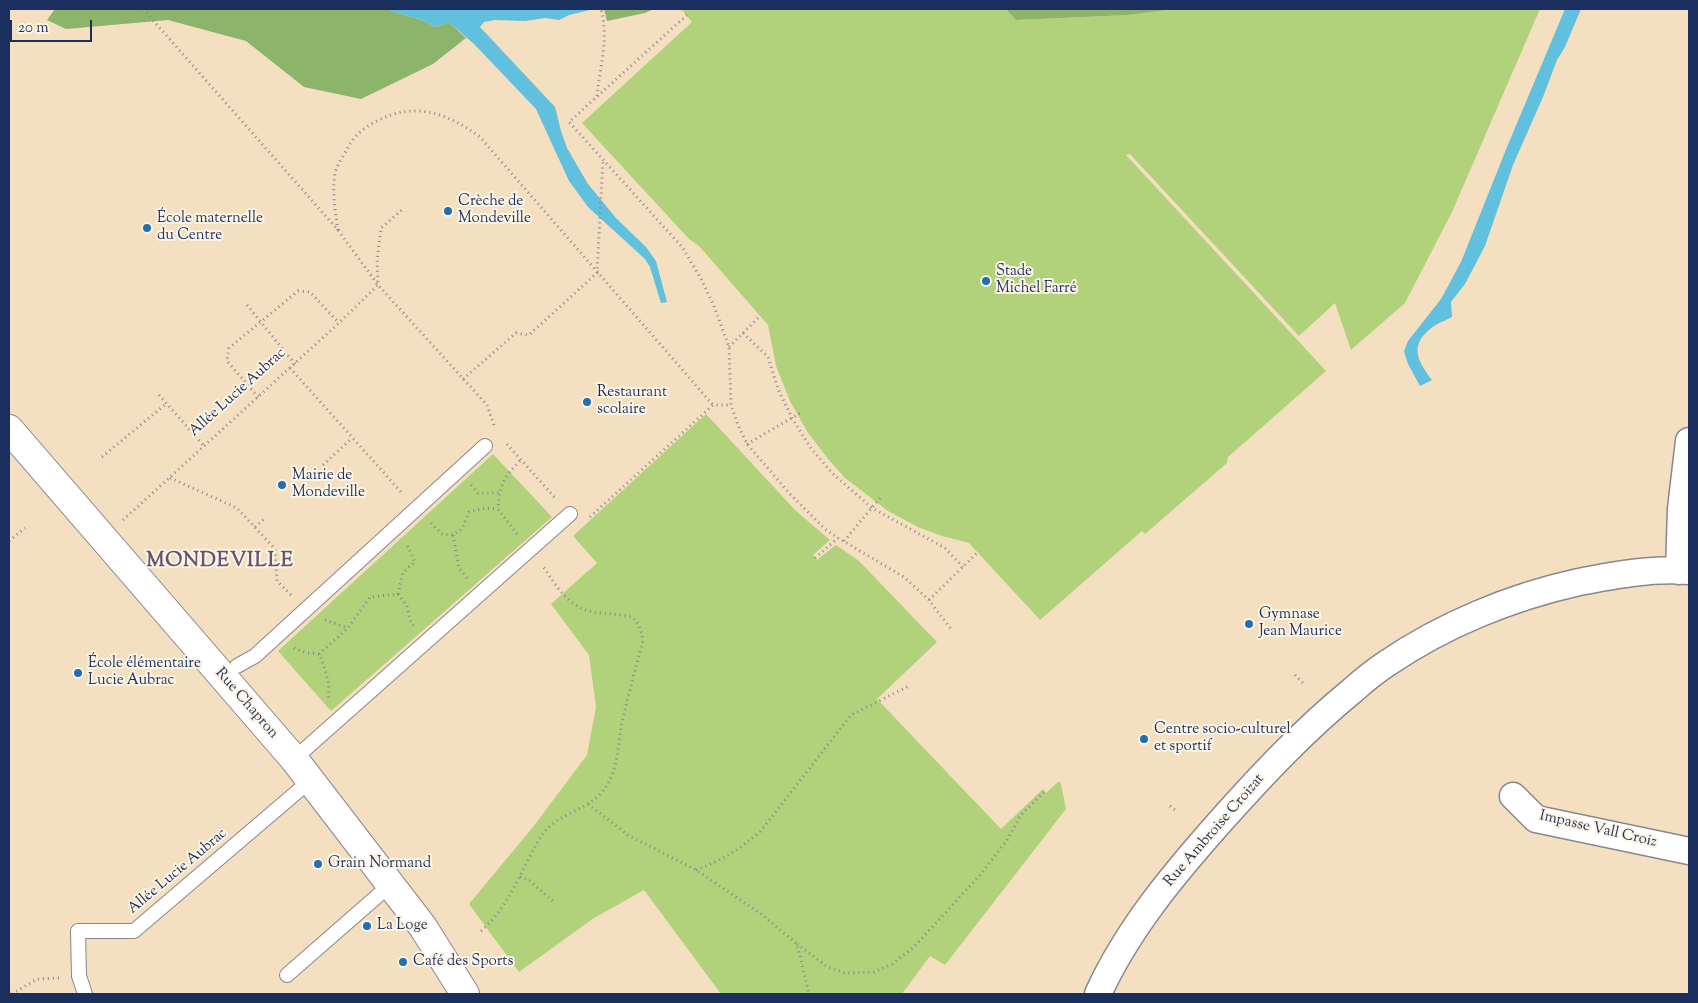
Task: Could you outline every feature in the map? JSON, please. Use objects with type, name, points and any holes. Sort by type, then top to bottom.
[{"type":"street","name":"Rue Chapron","points":[[9,429],[311,780],[423,927],[465,994]]},
{"type":"street","points":[[1684,571],[1681,509],[1689,441]]},
{"type":"street","name":"Rue Ambroise Croizat","points":[[1098,994],[1123,945],[1186,860],[1234,806],[1327,711],[1384,665],[1414,646],[1453,626],[1527,596],[1556,587],[1616,575],[1647,571],[1684,571]]},
{"type":"street","name":"Impasse Vall Croiz","points":[[1513,796],[1536,819],[1689,851]]},
{"type":"lane","points":[[238,666],[255,656],[485,446]]},
{"type":"lane","points":[[294,759],[570,514]]},
{"type":"lane","name":"Allée Lucie Aubrac","points":[[85,994],[78,976],[78,931],[134,930],[311,780]]},
{"type":"lane","points":[[287,975],[390,885]]},
{"type":"path","points":[[143,9],[338,230],[378,285],[487,405],[498,434],[581,526],[713,405],[731,405]]},
{"type":"path","points":[[597,97],[605,40],[601,9]]},
{"type":"path","points":[[687,16],[569,122],[682,246],[700,277],[714,306],[729,347],[731,405],[747,444],[790,494],[825,529],[904,577],[929,600],[951,629]]},
{"type":"path","points":[[338,230],[333,199],[335,171],[352,138],[367,126],[392,113],[415,110],[454,120],[480,137],[713,405]]},
{"type":"path","points":[[463,379],[516,333],[529,335],[597,273],[603,159]]},
{"type":"path","points":[[378,285],[377,260],[381,228],[402,210]]},
{"type":"path","name":"Allée Lucie Aubrac","points":[[119,524],[295,364],[378,285]]},
{"type":"path","points":[[258,397],[227,361],[229,348],[298,292],[310,292],[339,323]]},
{"type":"path","points":[[247,305],[295,364]]},
{"type":"path","points":[[729,347],[760,316]]},
{"type":"path","points":[[743,333],[768,357],[778,389],[792,418],[820,460],[872,508],[945,548],[963,566]]},
{"type":"path","points":[[290,368],[351,439],[416,508]]},
{"type":"path","points":[[159,395],[204,446]]},
{"type":"path","points":[[102,456],[167,403]]},
{"type":"path","points":[[747,444],[802,412]]},
{"type":"path","points":[[485,446],[498,434]]},
{"type":"path","points":[[323,464],[351,439]]},
{"type":"path","points":[[481,931],[506,904],[534,848],[545,831],[559,819],[588,804],[602,792],[611,778],[617,761],[621,726],[643,641],[641,628],[632,617],[579,609],[571,603],[556,586],[532,548],[516,532],[498,509],[499,493],[507,474],[521,460]]},
{"type":"path","points":[[456,472],[478,493],[499,493]]},
{"type":"path","points":[[170,478],[237,508],[275,549],[278,581],[305,610]]},
{"type":"path","points":[[844,541],[880,498]]},
{"type":"path","points":[[479,594],[458,568],[453,534],[462,529],[469,512],[485,508],[498,509]]},
{"type":"path","points":[[255,527],[264,519]]},
{"type":"path","points":[[9,541],[25,528]]},
{"type":"path","points":[[815,558],[838,538]]},
{"type":"path","points":[[407,543],[415,562],[403,572],[398,594],[407,606],[412,623],[429,640]]},
{"type":"path","points":[[929,600],[977,553]]},
{"type":"path","points":[[277,636],[290,647],[306,653],[319,654],[348,628],[370,597],[398,594]]},
{"type":"path","points":[[319,654],[325,668],[330,691],[328,705]]},
{"type":"path","points":[[1295,675],[1303,683]]},
{"type":"path","points":[[696,870],[721,860],[760,832],[851,715],[909,686]]},
{"type":"path","points":[[588,804],[628,835],[696,870],[761,914],[796,944],[828,967],[845,973],[874,972],[892,964],[913,948],[980,876],[1007,840],[1021,815],[1045,791]]},
{"type":"path","points":[[1170,806],[1178,812]]},
{"type":"path","points":[[520,877],[530,881],[555,903]]},
{"type":"path","points":[[796,944],[809,994]]},
{"type":"path","points":[[12,994],[37,979],[78,976]]},
{"type":"green space","points":[[55,9],[387,9],[424,21],[435,27],[449,22],[466,38],[433,64],[361,99],[304,87],[246,41],[168,20],[66,29],[47,20]]},
{"type":"green space","points":[[604,9],[654,9],[645,13],[607,21]]},
{"type":"green space","points":[[681,9],[1006,9],[1016,20],[1128,15],[1175,9],[1540,9],[1452,212],[1405,303],[1351,350],[1335,303],[1299,336],[1130,154],[1126,155],[1326,371],[1228,457],[1227,463],[1145,534],[1142,531],[1040,620],[969,543],[918,527],[888,511],[845,478],[808,433],[790,401],[776,366],[768,325],[699,246],[689,239],[582,123],[692,22]]},
{"type":"green space","points":[[1006,9],[1175,9],[1128,15],[1016,20]]},
{"type":"green space","points":[[706,414],[796,511],[830,540],[813,555],[817,560],[836,545],[859,561],[937,642],[877,699],[1001,829],[1043,789],[1046,793],[1058,782],[1061,784],[1066,809],[945,965],[930,956],[902,994],[721,994],[644,890],[594,918],[519,972],[469,904],[533,827],[587,755],[596,707],[589,655],[551,604],[597,563],[573,536]]},
{"type":"green space","points":[[493,454],[552,517],[331,711],[278,651]]},
{"type":"water","points":[[387,9],[594,9],[569,15],[559,20],[545,18],[525,21],[495,20],[484,22],[480,27],[555,107],[567,148],[588,184],[616,218],[646,247],[656,261],[667,302],[661,303],[650,267],[645,259],[588,207],[569,181],[536,109],[474,44],[449,22],[435,27],[424,21]]},
{"type":"water","points":[[1565,9],[1581,9],[1565,47],[1557,60],[1513,165],[1485,246],[1465,284],[1451,302],[1452,317],[1436,325],[1426,333],[1418,345],[1419,358],[1432,380],[1420,386],[1408,364],[1404,351],[1408,341],[1441,299],[1461,262]]},
{"type":"place","name":"Crèche de Mondeville","points":[[448,211]]},
{"type":"place","name":"École maternelle du Centre","points":[[147,228]]},
{"type":"place","name":"Stade Michel Farré","points":[[986,281]]},
{"type":"place","name":"Restaurant scolaire","points":[[587,402]]},
{"type":"place","name":"Mairie de Mondeville","points":[[282,485]]},
{"type":"place","name":"Gymnase Jean Maurice","points":[[1249,624]]},
{"type":"place","name":"École élémentaire Lucie Aubrac","points":[[78,673]]},
{"type":"place","name":"Centre socio-culturel et sportif","points":[[1144,739]]},
{"type":"place","name":"Grain Normand","points":[[318,864]]},
{"type":"place","name":"La Loge","points":[[367,926]]},
{"type":"place","name":"Café des Sports","points":[[403,962]]},
{"type":"district","name":"MONDEVILLE","points":[[220,563]]}]
